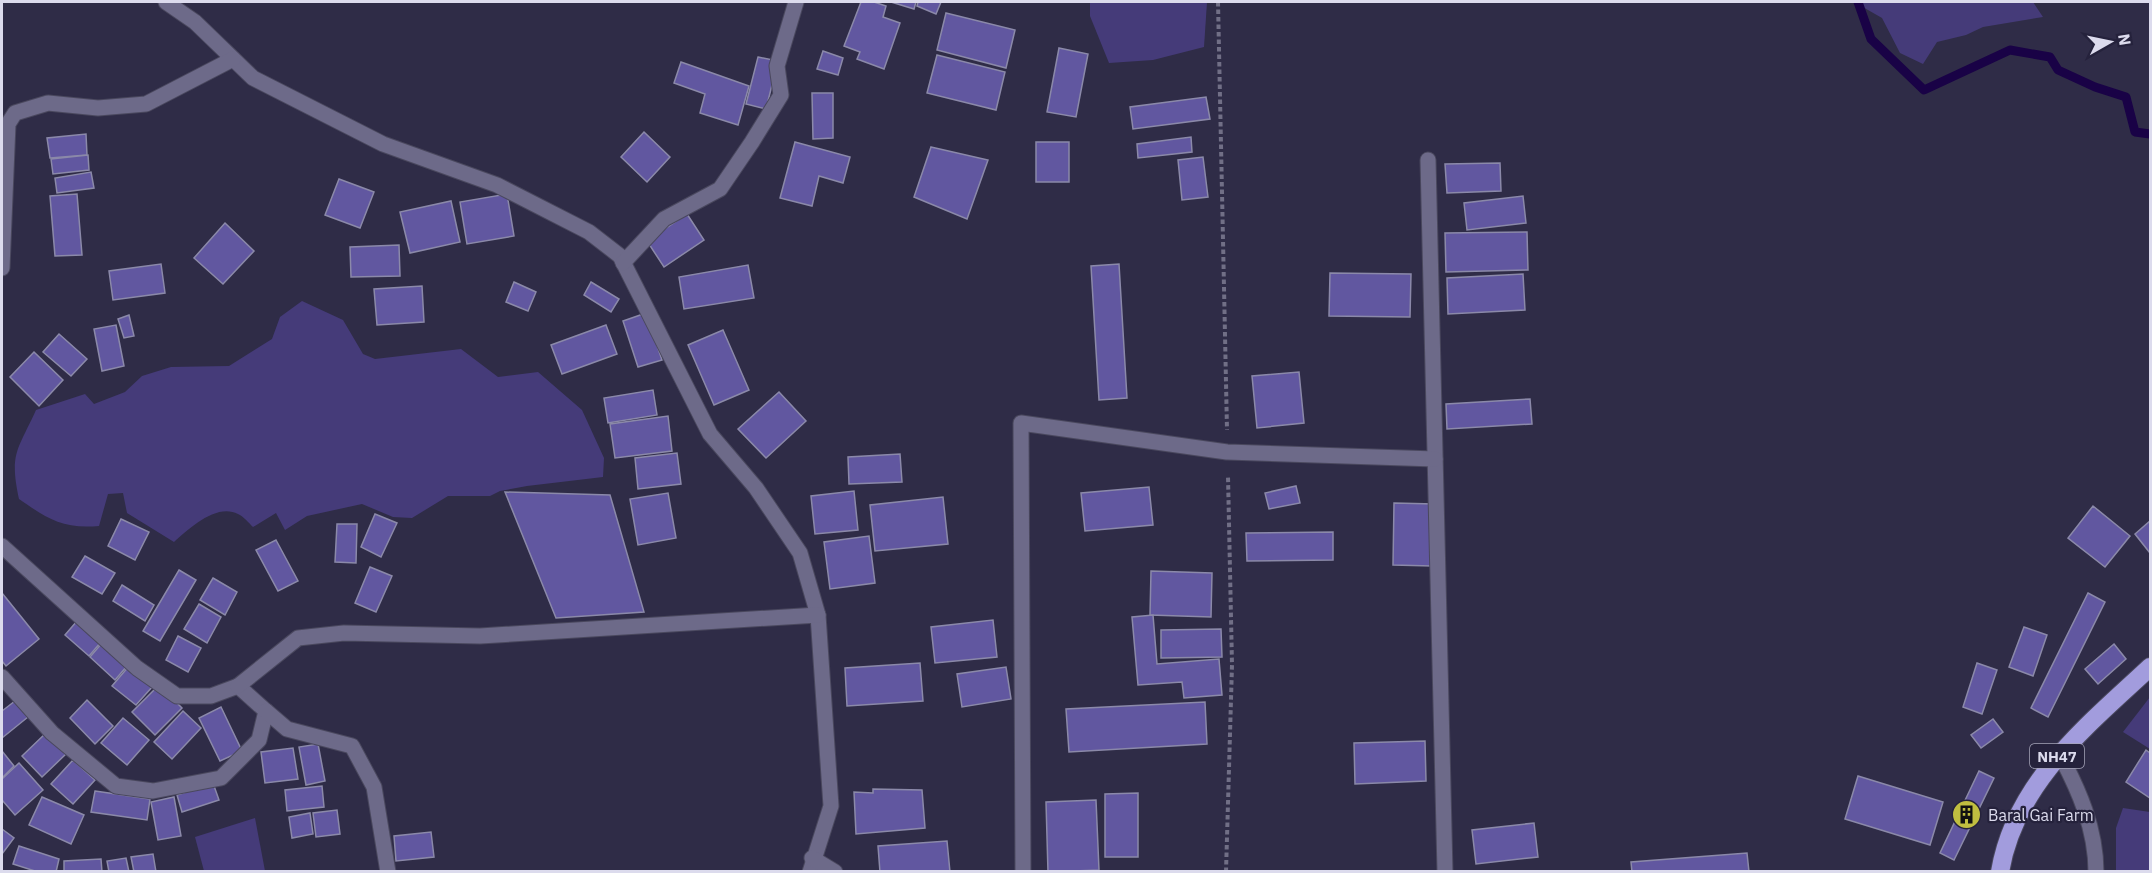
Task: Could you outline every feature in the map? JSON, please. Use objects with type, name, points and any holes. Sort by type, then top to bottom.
[{"type":"highway","name":"NH47","points":[[2000,872],[2016,821],[2036,784],[2059,753],[2151,667]]},
{"type":"street","points":[[166,2],[195,22],[253,78],[383,144],[497,184],[589,232],[620,256],[710,434],[756,488],[800,553],[818,615],[831,806],[811,865],[835,872]]},
{"type":"street","points":[[623,263],[664,219],[720,189],[752,142],[781,95],[777,66],[796,2]]},
{"type":"street","points":[[2,268],[5,124],[15,113],[48,103],[98,108],[146,104],[233,59]]},
{"type":"street","points":[[1428,160],[1445,872]]},
{"type":"street","points":[[1023,872],[1022,423],[1227,452],[1435,459]]},
{"type":"street","points":[[2,546],[137,668],[177,696],[211,696],[238,686],[298,638],[344,633],[480,636],[818,615]]},
{"type":"street","points":[[2,677],[52,733],[116,786],[153,791],[222,778],[259,740],[266,711]]},
{"type":"street","points":[[238,686],[287,729],[351,746],[374,787],[388,872]]},
{"type":"street","points":[[2059,753],[2079,789],[2096,850],[2096,872]]},
{"type":"shaded area","points":[[1090,2],[1207,2],[1204,47],[1153,60],[1109,63],[1090,16]]},
{"type":"shaded area","points":[[1854,2],[2033,2],[2043,17],[1983,27],[1966,35],[1937,42],[1923,64],[1900,53],[1882,18]]},
{"type":"shaded area","points":[[302,301],[343,320],[363,354],[375,359],[461,349],[498,377],[538,372],[582,410],[604,458],[603,477],[527,486],[500,491],[490,496],[448,496],[412,518],[393,517],[362,504],[307,516],[285,530],[276,513],[253,527],[238,514],[221,512],[203,519],[174,542],[127,513],[123,493],[108,494],[99,526],[86,527],[56,521],[19,499],[15,461],[20,444],[36,410],[85,394],[94,404],[125,392],[142,376],[171,367],[229,366],[272,339],[280,317]]},
{"type":"shaded area","points":[[2150,697],[2150,749],[2123,732]]},
{"type":"shaded area","points":[[2123,808],[2150,812],[2150,871],[2116,871],[2116,828]]},
{"type":"shaded area","points":[[255,818],[265,871],[204,871],[195,837]]},
{"type":"building","points":[[861,2],[874,2],[886,6],[883,17],[900,23],[884,69],[857,59],[860,52],[844,46]]},
{"type":"building","points":[[891,2],[916,2],[914,9]]},
{"type":"building","points":[[918,2],[941,2],[936,14],[917,6]]},
{"type":"building","points":[[946,13],[1015,30],[1006,68],[937,50]]},
{"type":"building","points":[[1059,48],[1088,54],[1076,117],[1047,112]]},
{"type":"building","points":[[823,51],[843,58],[838,75],[817,69]]},
{"type":"building","points":[[937,55],[1005,72],[996,110],[927,93]]},
{"type":"building","points":[[758,57],[778,61],[766,109],[746,104]]},
{"type":"building","points":[[681,62],[749,86],[738,125],[700,113],[705,94],[674,83]]},
{"type":"building","points":[[812,93],[833,93],[833,138],[813,139]]},
{"type":"building","points":[[1206,97],[1210,119],[1133,129],[1130,107]]},
{"type":"building","points":[[644,132],[670,157],[647,182],[621,157]]},
{"type":"building","points":[[86,134],[87,155],[50,158],[47,138]]},
{"type":"building","points":[[1191,137],[1192,152],[1138,158],[1137,144]]},
{"type":"building","points":[[795,142],[850,157],[843,183],[819,176],[812,206],[780,198]]},
{"type":"building","points":[[1036,142],[1069,142],[1069,182],[1036,182]]},
{"type":"building","points":[[931,147],[988,160],[967,219],[914,197]]},
{"type":"building","points":[[88,155],[89,170],[53,174],[51,159]]},
{"type":"building","points":[[1203,157],[1208,197],[1182,200],[1178,160]]},
{"type":"building","points":[[1500,163],[1501,191],[1447,193],[1445,164]]},
{"type":"building","points":[[91,172],[94,188],[57,193],[55,178]]},
{"type":"building","points":[[339,179],[374,192],[360,228],[325,215]]},
{"type":"building","points":[[77,194],[82,255],[55,256],[50,196]]},
{"type":"building","points":[[507,194],[514,236],[467,244],[460,202]]},
{"type":"building","points":[[1523,196],[1526,223],[1467,230],[1464,203]]},
{"type":"building","points":[[451,201],[460,242],[410,253],[400,212]]},
{"type":"building","points":[[687,214],[704,240],[664,267],[647,241]]},
{"type":"building","points":[[225,223],[254,251],[223,284],[194,258]]},
{"type":"building","points":[[1527,232],[1528,270],[1446,272],[1445,233]]},
{"type":"building","points":[[399,245],[400,276],[351,277],[350,247]]},
{"type":"building","points":[[161,264],[165,293],[113,300],[109,271]]},
{"type":"building","points":[[1119,264],[1127,398],[1099,400],[1091,266]]},
{"type":"building","points":[[748,265],[754,298],[684,309],[679,277]]},
{"type":"building","points":[[1330,273],[1411,274],[1410,317],[1329,316]]},
{"type":"building","points":[[1523,274],[1525,310],[1448,314],[1447,278]]},
{"type":"building","points":[[514,282],[536,292],[528,311],[506,302]]},
{"type":"building","points":[[591,282],[619,299],[611,312],[584,295]]},
{"type":"building","points":[[422,286],[424,322],[377,325],[374,289]]},
{"type":"building","points":[[646,313],[662,360],[638,367],[623,321]]},
{"type":"building","points":[[129,315],[134,336],[124,338],[118,319]]},
{"type":"building","points":[[116,325],[124,366],[102,371],[94,329]]},
{"type":"building","points":[[606,325],[617,354],[562,374],[551,345]]},
{"type":"building","points":[[723,330],[749,390],[714,405],[688,345]]},
{"type":"building","points":[[59,334],[87,359],[71,376],[43,352]]},
{"type":"building","points":[[34,352],[63,380],[39,406],[10,377]]},
{"type":"building","points":[[1299,372],[1304,423],[1257,428],[1252,376]]},
{"type":"building","points":[[653,390],[657,415],[608,423],[604,398]]},
{"type":"building","points":[[779,392],[806,421],[766,458],[738,429]]},
{"type":"building","points":[[1530,399],[1532,424],[1447,429],[1446,404]]},
{"type":"building","points":[[668,416],[672,451],[615,458],[610,424]]},
{"type":"building","points":[[677,453],[681,484],[638,489],[635,458]]},
{"type":"building","points":[[900,454],[902,482],[849,484],[848,457]]},
{"type":"building","points":[[1296,486],[1300,503],[1269,509],[1265,493]]},
{"type":"building","points":[[1149,487],[1153,525],[1085,531],[1081,493]]},
{"type":"building","points":[[854,491],[858,530],[815,534],[811,496]]},
{"type":"building","points":[[505,492],[610,495],[644,612],[556,618]]},
{"type":"building","points":[[668,493],[676,538],[638,545],[630,499]]},
{"type":"building","points":[[943,497],[948,544],[875,551],[870,505]]},
{"type":"building","points":[[1394,503],[1434,504],[1432,566],[1393,565]]},
{"type":"building","points":[[2093,506],[2130,536],[2105,567],[2068,538]]},
{"type":"building","points":[[375,514],[397,523],[381,557],[361,547]]},
{"type":"building","points":[[121,519],[149,532],[135,560],[108,546]]},
{"type":"building","points":[[2150,521],[2150,553],[2135,534]]},
{"type":"building","points":[[337,524],[357,524],[356,563],[335,562]]},
{"type":"building","points":[[1333,532],[1333,560],[1247,561],[1246,533]]},
{"type":"building","points":[[869,536],[875,583],[830,589],[824,542]]},
{"type":"building","points":[[276,540],[298,581],[278,591],[256,550]]},
{"type":"building","points":[[85,556],[115,573],[102,594],[72,577]]},
{"type":"building","points":[[370,567],[392,576],[376,612],[355,603]]},
{"type":"building","points":[[179,570],[196,580],[160,641],[143,631]]},
{"type":"building","points":[[1151,571],[1212,573],[1211,617],[1150,615]]},
{"type":"building","points":[[213,578],[237,592],[225,615],[200,600]]},
{"type":"building","points":[[122,585],[154,605],[145,621],[113,601]]},
{"type":"building","points":[[2,593],[39,639],[6,666],[2,661]]},
{"type":"building","points":[[2088,593],[2105,602],[2048,717],[2031,708]]},
{"type":"building","points":[[199,604],[221,617],[207,643],[184,629]]},
{"type":"building","points":[[1153,615],[1157,664],[1219,659],[1222,695],[1184,698],[1182,682],[1138,685],[1132,617]]},
{"type":"building","points":[[993,620],[997,657],[935,663],[931,627]]},
{"type":"building","points":[[77,621],[101,642],[89,656],[65,635]]},
{"type":"building","points":[[2024,627],[2047,635],[2033,676],[2009,667]]},
{"type":"building","points":[[1221,629],[1222,657],[1161,658],[1161,630]]},
{"type":"building","points":[[178,636],[201,648],[188,672],[166,660]]},
{"type":"building","points":[[102,643],[127,666],[115,680],[90,657]]},
{"type":"building","points":[[2114,644],[2126,659],[2098,684],[2085,669]]},
{"type":"building","points":[[920,663],[923,701],[847,706],[845,668]]},
{"type":"building","points":[[1977,663],[1997,670],[1982,714],[1963,707]]},
{"type":"building","points":[[129,666],[153,686],[136,705],[112,686]]},
{"type":"building","points":[[1006,667],[1011,699],[962,707],[957,674]]},
{"type":"building","points":[[159,685],[182,708],[155,735],[132,712]]},
{"type":"building","points":[[87,700],[113,726],[95,744],[70,718]]},
{"type":"building","points":[[15,701],[28,717],[2,738],[2,711]]},
{"type":"building","points":[[1205,702],[1207,744],[1069,752],[1066,709]]},
{"type":"building","points":[[221,707],[242,751],[220,761],[199,718]]},
{"type":"building","points":[[183,711],[201,728],[172,759],[154,742]]},
{"type":"building","points":[[123,718],[149,740],[127,765],[101,743]]},
{"type":"building","points":[[1993,719],[2003,732],[1981,748],[1971,735]]},
{"type":"building","points":[[47,732],[67,753],[42,777],[22,756]]},
{"type":"building","points":[[1425,741],[1426,781],[1355,784],[1354,743]]},
{"type":"building","points":[[318,744],[325,781],[306,785],[299,747]]},
{"type":"building","points":[[293,748],[298,779],[265,783],[261,752]]},
{"type":"building","points":[[2146,750],[2150,753],[2150,798],[2126,782]]},
{"type":"building","points":[[2,751],[14,766],[2,778]]},
{"type":"building","points":[[73,760],[95,780],[73,804],[51,784]]},
{"type":"building","points":[[19,763],[43,790],[15,815],[2,800],[2,779]]},
{"type":"building","name":"Baral Gai Farm","points":[[1979,771],[1994,778],[1954,860],[1940,853]]},
{"type":"building","points":[[1858,776],[1943,802],[1930,845],[1845,819]]},
{"type":"building","points":[[213,783],[219,800],[182,812],[177,795]]},
{"type":"building","points":[[322,786],[324,807],[287,811],[285,790]]},
{"type":"building","points":[[873,789],[922,790],[925,828],[856,834],[854,792],[873,793]]},
{"type":"building","points":[[95,791],[150,799],[147,820],[91,812]]},
{"type":"building","points":[[1138,793],[1138,857],[1105,857],[1105,794]]},
{"type":"building","points":[[42,797],[84,815],[71,844],[29,825]]},
{"type":"building","points":[[174,797],[181,836],[158,840],[151,802]]},
{"type":"building","points":[[1096,800],[1099,870],[1048,872],[1046,802]]},
{"type":"building","points":[[337,810],[340,834],[316,837],[313,813]]},
{"type":"building","points":[[310,813],[313,834],[292,838],[289,817]]},
{"type":"building","points":[[1534,823],[1538,857],[1476,864],[1472,830]]},
{"type":"building","points":[[2,829],[14,838],[2,854]]},
{"type":"building","points":[[431,832],[434,857],[396,861],[394,836]]},
{"type":"building","points":[[947,841],[950,872],[880,872],[878,846]]},
{"type":"building","points":[[19,846],[59,859],[56,872],[38,872],[13,864]]},
{"type":"building","points":[[1747,853],[1749,872],[1632,872],[1631,862]]},
{"type":"building","points":[[153,854],[156,872],[134,872],[131,857]]},
{"type":"building","points":[[126,858],[129,872],[109,872],[107,861]]},
{"type":"building","points":[[101,859],[102,872],[64,872],[64,861]]},
{"type":"waterway","points":[[1858,2],[1871,39],[1924,90],[2010,50],[2050,57],[2058,70],[2095,87],[2126,97],[2135,132],[2150,134]]},
{"type":"place","name":"Baral Gai Farm","points":[[1967,815]]}]
